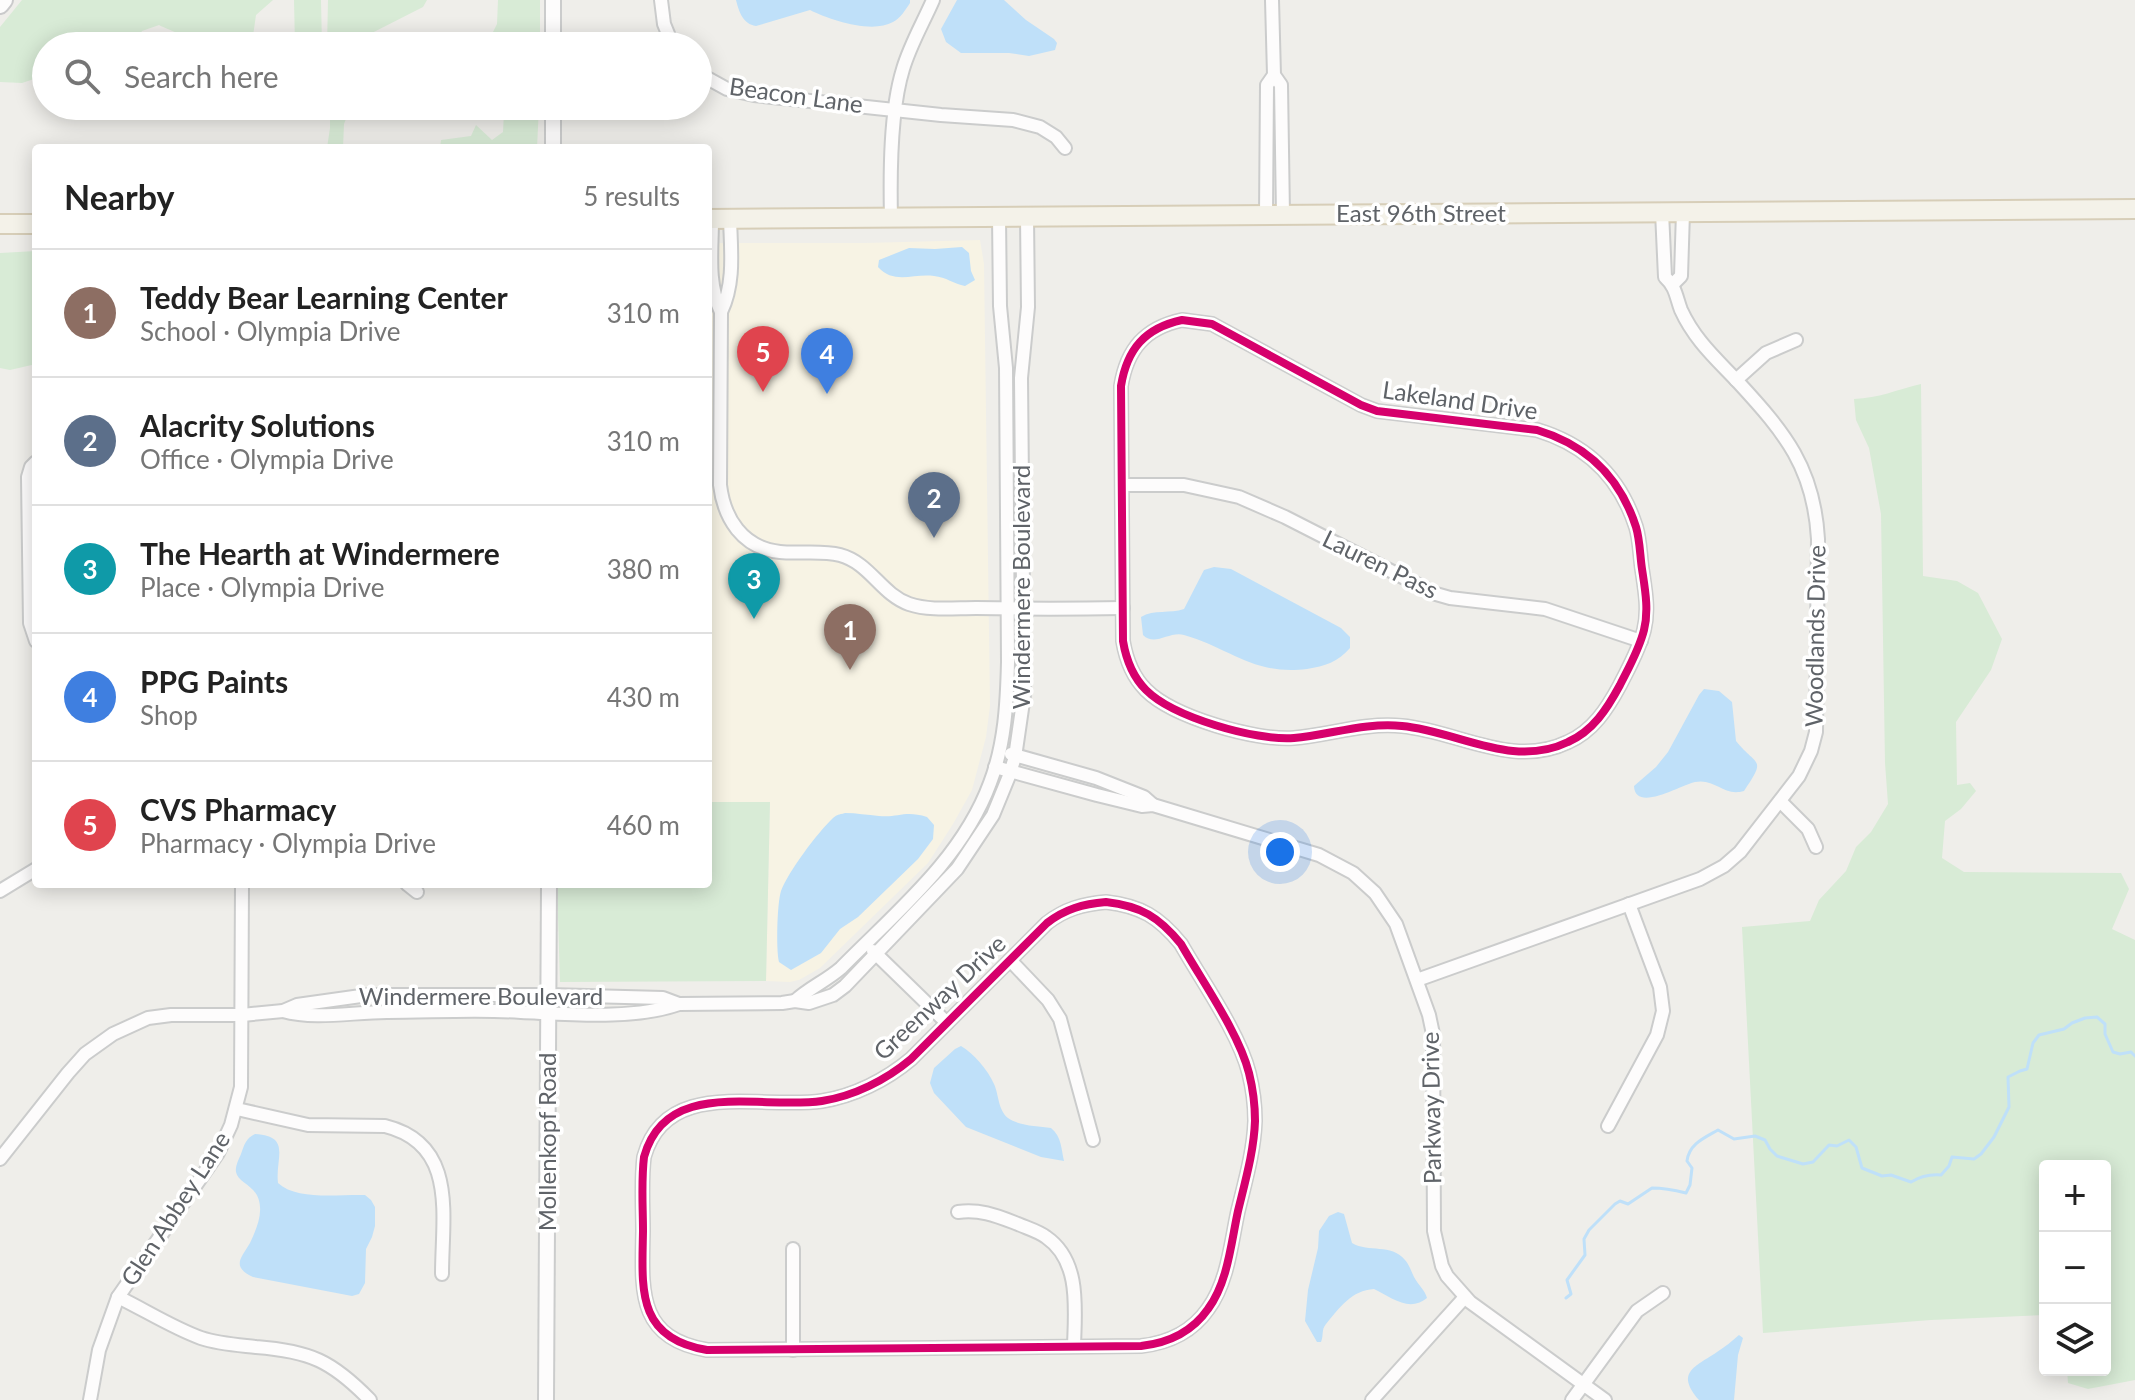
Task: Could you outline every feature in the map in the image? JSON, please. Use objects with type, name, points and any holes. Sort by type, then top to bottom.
[{"type":"main road","points":[[0,5],[4,0]]},
{"type":"main road","name":"East 96th Street","points":[[717,219],[2135,209]]},
{"type":"main road","points":[[0,224],[32,224]]},
{"type":"street","points":[[553,0],[553,32]]},
{"type":"street","points":[[661,0],[667,32]]},
{"type":"street","points":[[891,218],[896,110],[905,64],[933,0]]},
{"type":"street","points":[[1272,0],[1274,75],[1281,85],[1274,215]]},
{"type":"street","name":"Beacon Lane","points":[[712,81],[740,93],[1027,122],[1052,134],[1065,148]]},
{"type":"street","points":[[553,120],[553,144]]},
{"type":"street","name":"Woodlands Drive","points":[[1417,980],[1700,879],[1724,866],[1740,852],[1806,764],[1816,732],[1817,524],[1810,486],[1790,443],[1689,325],[1673,284],[1665,277],[1662,212]]},
{"type":"street","points":[[1673,284],[1681,276],[1683,212]]},
{"type":"street","name":"Windermere Boulevard","points":[[795,1001],[830,977],[945,861],[973,819],[995,767],[1007,693],[1006,368],[1000,306],[999,217]]},
{"type":"street","name":"Windermere Boulevard","points":[[283,1011],[301,1016],[375,1012],[637,1013],[679,1004],[809,1003],[833,995],[845,986],[957,869],[993,815],[1011,771],[1023,710],[1021,378],[1028,307],[1027,217]]},
{"type":"street","points":[[717,219],[731,278],[721,312],[720,485],[723,505],[739,532],[771,550],[831,553],[851,559],[893,596],[906,603],[926,607],[1123,608]]},
{"type":"street","points":[[717,219],[712,288],[721,312]]},
{"type":"street","name":"Lakeland Drive","points":[[1182,320],[1212,324],[1377,411],[1537,430],[1582,450],[1614,481],[1637,530],[1646,614],[1641,641],[1603,714],[1579,736],[1552,748],[1532,752],[1500,750],[1432,731],[1393,725],[1292,738],[1253,735],[1229,729],[1161,703],[1138,682],[1127,658],[1123,641],[1122,485],[1121,386],[1130,354],[1143,339],[1163,326],[1182,320]]},
{"type":"street","points":[[1736,380],[1773,349],[1796,340]]},
{"type":"street","points":[[32,466],[28,477],[32,629]]},
{"type":"street","name":"Lauren Pass","points":[[1122,485],[1184,485],[1239,497],[1436,594],[1545,609],[1641,641]]},
{"type":"street","name":"Parkway Drive","points":[[999,751],[1096,778],[1144,797],[1153,805]]},
{"type":"street","name":"Parkway Drive","points":[[995,767],[1112,799],[1142,806],[1153,805],[1319,855],[1344,866],[1375,893],[1391,915],[1429,1015],[1434,1049],[1435,1243],[1447,1276],[1465,1297],[1605,1400]]},
{"type":"street","points":[[1780,801],[1808,829],[1816,847]]},
{"type":"street","points":[[0,891],[32,871]]},
{"type":"street","name":"Glen Abbey Lane","points":[[90,1400],[99,1350],[118,1297],[218,1153],[237,1109],[241,1087],[242,888]]},
{"type":"street","name":"Mollenkopf Road","points":[[546,1400],[549,888]]},
{"type":"street","name":"Greenway Drive","points":[[1106,902],[1136,908],[1171,932],[1181,944],[1234,1036],[1248,1068],[1255,1121],[1247,1173],[1221,1286],[1208,1310],[1188,1330],[1164,1342],[1141,1346],[707,1350],[675,1340],[658,1325],[647,1307],[642,1288],[643,1166],[647,1147],[661,1125],[670,1116],[690,1106],[825,1101],[863,1089],[899,1069],[1010,960],[1060,913],[1106,902]]},
{"type":"street","points":[[1608,1126],[1657,1035],[1663,1011],[1660,987],[1629,904]]},
{"type":"street","points":[[865,943],[947,1023]]},
{"type":"street","points":[[1010,960],[1048,1000],[1060,1019],[1093,1140]]},
{"type":"street","name":"Windermere Boulevard","points":[[0,1159],[77,1063],[113,1034],[148,1018],[283,1011],[297,1005],[368,995],[663,998],[679,1004]]},
{"type":"street","points":[[237,1109],[308,1125],[386,1126],[421,1144],[434,1160],[442,1184],[442,1274]]},
{"type":"street","points":[[958,1212],[988,1213],[1053,1242],[1072,1274],[1074,1346]]},
{"type":"street","points":[[793,1249],[793,1350]]},
{"type":"street","points":[[1572,1400],[1637,1311],[1663,1293]]},
{"type":"street","points":[[118,1297],[202,1339],[230,1345],[286,1349],[318,1359],[336,1368],[370,1400]]},
{"type":"street","points":[[1372,1400],[1465,1297]]},
{"type":"shaded area","points":[[980,240],[984,264],[990,706],[986,737],[972,790],[928,863],[820,968],[799,980],[766,981],[770,802],[712,802],[712,243]]},
{"type":"green space","points":[[22,0],[273,0],[256,15],[254,32],[175,32],[159,25],[141,32],[32,32],[32,80],[22,83],[0,82],[0,27]]},
{"type":"green space","points":[[294,0],[321,0],[322,32],[295,32]]},
{"type":"green space","points":[[328,0],[427,0],[423,7],[374,32],[327,32]]},
{"type":"green space","points":[[498,0],[540,0],[540,32],[493,32],[497,24]]},
{"type":"green space","points":[[330,120],[346,120],[343,144],[328,144]]},
{"type":"green space","points":[[504,120],[538,120],[537,144],[440,144],[441,140],[471,136],[476,125],[492,140],[503,132]]},
{"type":"green space","points":[[32,251],[32,365],[10,370],[0,368],[0,253]]},
{"type":"green space","points":[[1921,384],[1923,576],[1957,581],[1978,593],[2002,639],[1991,670],[1956,722],[1957,785],[1970,783],[1976,791],[1961,809],[1945,821],[1942,858],[1964,872],[2121,873],[2129,889],[2112,929],[2135,940],[2135,1380],[2088,1389],[2068,1383],[2067,1376],[2111,1376],[2111,1160],[2039,1160],[2039,1315],[1763,1333],[1742,927],[1810,921],[1819,900],[1846,871],[1856,847],[1871,832],[1888,804],[1881,514],[1869,448],[1856,420],[1854,399]]},
{"type":"green space","points":[[712,802],[770,802],[766,981],[560,982],[557,888],[712,888]]},
{"type":"water","points":[[736,0],[910,0],[910,3],[898,19],[874,27],[828,18],[810,10],[756,26],[745,20]]},
{"type":"water","points":[[957,0],[1004,0],[1054,39],[1057,43],[1055,50],[1029,56],[961,53],[946,42],[941,29]]},
{"type":"water","points":[[962,247],[969,253],[975,280],[965,286],[927,275],[891,276],[878,267],[879,260],[909,248]]},
{"type":"water","points":[[1214,567],[1231,569],[1341,628],[1350,637],[1350,648],[1325,665],[1288,670],[1257,665],[1184,635],[1152,640],[1143,635],[1141,617],[1184,609],[1204,570]]},
{"type":"water","points":[[1704,689],[1719,691],[1732,702],[1736,741],[1756,763],[1755,772],[1744,791],[1730,792],[1702,781],[1650,797],[1636,794],[1634,786],[1668,752]]},
{"type":"water","points":[[845,813],[927,817],[934,825],[933,839],[918,859],[858,917],[840,929],[821,953],[791,970],[779,962],[778,956],[781,891],[820,833],[833,818]]},
{"type":"water","points":[[961,1046],[988,1073],[1005,1115],[1018,1123],[1051,1128],[1059,1139],[1064,1161],[1041,1157],[966,1127],[934,1093],[930,1083],[934,1068]]},
{"type":"water","points":[[255,1134],[274,1139],[278,1144],[278,1183],[286,1189],[331,1196],[365,1195],[371,1200],[375,1207],[375,1226],[366,1249],[365,1283],[359,1294],[352,1296],[253,1277],[242,1270],[240,1262],[256,1230],[260,1207],[256,1194],[236,1170],[246,1142]]},
{"type":"water","points":[[1338,1212],[1344,1214],[1352,1243],[1399,1255],[1408,1264],[1427,1298],[1407,1304],[1374,1289],[1366,1290],[1336,1312],[1324,1326],[1321,1342],[1317,1342],[1305,1321],[1308,1290],[1319,1231],[1329,1216]]},
{"type":"water","points":[[1739,1335],[1743,1338],[1738,1355],[1734,1400],[1699,1400],[1689,1383],[1691,1371]]},
{"type":"waterway","points":[[1566,1298],[1571,1294],[1567,1280],[1585,1255],[1584,1239],[1589,1230],[1615,1204],[1620,1201],[1628,1204],[1652,1188],[1686,1193],[1692,1168],[1687,1161],[1688,1155],[1698,1142],[1718,1130],[1734,1139],[1755,1136],[1765,1140],[1777,1156],[1803,1164],[1813,1162],[1829,1145],[1837,1146],[1849,1140],[1856,1147],[1862,1168],[1911,1182],[1925,1176],[1941,1175],[1952,1157],[1974,1159],[1981,1154],[1994,1137],[2009,1107],[2008,1077],[2027,1069],[2033,1043],[2039,1035],[2064,1029],[2085,1018],[2097,1017],[2105,1024],[2105,1034],[2113,1052],[2131,1052],[2135,1056]]},
{"type":"cycle path","points":[[1182,320],[1212,324],[1377,411],[1537,430],[1571,444],[1599,465],[1621,493],[1636,527],[1646,615],[1642,637],[1630,665],[1610,702],[1592,725],[1568,742],[1526,752],[1485,746],[1423,729],[1388,725],[1278,738],[1258,736],[1194,718],[1146,690],[1131,667],[1123,641],[1121,386],[1128,361],[1140,342],[1158,328],[1182,320]]},
{"type":"cycle path","points":[[1106,902],[1129,906],[1148,914],[1181,944],[1229,1024],[1244,1057],[1254,1097],[1253,1144],[1228,1262],[1215,1298],[1195,1324],[1170,1339],[1141,1346],[707,1350],[684,1344],[655,1322],[644,1291],[642,1185],[644,1157],[655,1132],[673,1116],[694,1106],[718,1102],[822,1101],[869,1086],[911,1059],[1047,923],[1075,908],[1106,902]]},
{"type":"place","name":"CVS Pharmacy","points":[[763,392]]},
{"type":"place","name":"PPG Paints","points":[[827,394]]},
{"type":"place","name":"Alacrity Solutions","points":[[934,538]]},
{"type":"place","name":"The Hearth at Windermere","points":[[754,619]]},
{"type":"place","name":"Teddy Bear Learning Center","points":[[850,670]]}]
